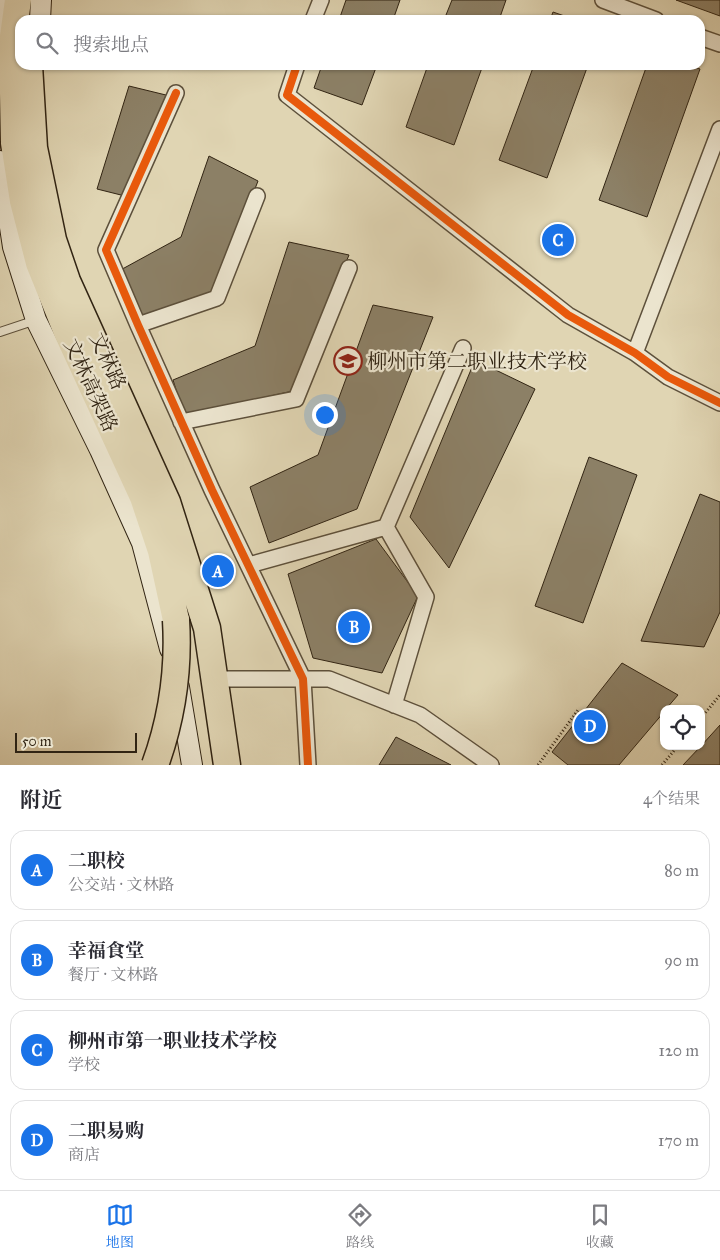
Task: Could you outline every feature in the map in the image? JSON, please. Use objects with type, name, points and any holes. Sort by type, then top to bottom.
[{"type":"highway","name":"文林高架路","points":[[16,15],[18,0]]},
{"type":"highway","points":[[32,15],[34,0]]},
{"type":"highway","name":"文林高架路","points":[[15,22],[12,44],[14,143],[25,210],[39,263],[67,332],[143,497],[161,551],[176,620],[178,651],[174,691],[161,749],[155,765]]},
{"type":"highway","name":"文林高架路","points":[[29,70],[34,148],[53,240],[67,281],[167,502],[207,628],[227,765]]},
{"type":"main road","points":[[0,48],[4,0]]},
{"type":"main road","points":[[40,15],[41,0]]},
{"type":"main road","name":"文林路","points":[[38,70],[36,113],[67,269],[164,486],[185,540],[226,679],[238,765]]},
{"type":"main road","points":[[0,161],[13,247],[36,320],[100,450],[142,542],[177,676],[192,765]]},
{"type":"street","points":[[315,15],[320,0]]},
{"type":"street","points":[[603,0],[643,15]]},
{"type":"street","points":[[705,39],[720,44]]},
{"type":"street","points":[[295,70],[287,94],[568,315],[635,353],[668,377],[720,403]]},
{"type":"street","points":[[176,93],[106,250],[212,490],[303,679],[308,765]]},
{"type":"street","points":[[635,353],[720,129]]},
{"type":"street","points":[[138,325],[217,298],[257,196]]},
{"type":"street","points":[[182,422],[296,399],[349,268]]},
{"type":"street","points":[[386,527],[463,348]]},
{"type":"street","points":[[249,565],[386,527]]},
{"type":"street","points":[[386,527],[426,597],[394,705]]},
{"type":"street","points":[[226,679],[329,679],[420,715],[492,765]]},
{"type":"lane","points":[[0,332],[36,320]]},
{"type":"path","points":[[705,713],[720,696]]},
{"type":"path","points":[[538,765],[578,710]]},
{"type":"path","points":[[662,765],[675,750]]},
{"type":"building","points":[[346,0],[400,0],[395,15],[341,15]]},
{"type":"building","points":[[452,0],[506,0],[501,15],[446,15]]},
{"type":"building","points":[[676,0],[720,0],[720,16]]},
{"type":"building","points":[[320,70],[375,70],[362,105],[314,88]]},
{"type":"building","points":[[426,70],[481,70],[454,145],[406,127]]},
{"type":"building","points":[[532,70],[586,70],[547,178],[499,160]]},
{"type":"building","points":[[645,70],[700,70],[647,217],[599,200]]},
{"type":"building","points":[[129,86],[170,96],[129,197],[97,189]]},
{"type":"building","points":[[209,156],[258,181],[215,292],[142,324],[115,273],[181,237]]},
{"type":"building","points":[[289,242],[349,255],[293,391],[184,415],[173,380],[255,346]]},
{"type":"building","points":[[373,305],[433,317],[357,509],[269,543],[250,487],[318,455]]},
{"type":"building","points":[[475,360],[535,389],[449,568],[410,517]]},
{"type":"building","points":[[589,457],[637,475],[583,623],[535,606]]},
{"type":"building","points":[[700,494],[720,502],[720,612],[704,647],[641,641]]},
{"type":"building","points":[[376,539],[418,596],[382,673],[313,658],[288,574]]},
{"type":"building","points":[[622,663],[678,695],[669,705],[660,705],[660,717],[619,765],[568,765],[552,752]]},
{"type":"building","points":[[720,725],[720,765],[683,765],[697,750],[705,750],[705,742]]},
{"type":"building","points":[[396,737],[451,765],[379,765]]},
{"type":"cycle path","points":[[295,70],[287,95],[568,315],[635,353],[668,377],[720,403]]},
{"type":"cycle path","points":[[176,93],[106,250],[212,490],[303,679],[308,765]]},
{"type":"place","name":"柳州市第一职业技术学校","points":[[558,240]]},
{"type":"place","name":"柳州市第二职业技术学校","points":[[348,361]]},
{"type":"place","name":"二职校","points":[[218,571]]},
{"type":"place","name":"幸福食堂","points":[[354,627]]},
{"type":"place","name":"二职易购","points":[[590,726]]}]
